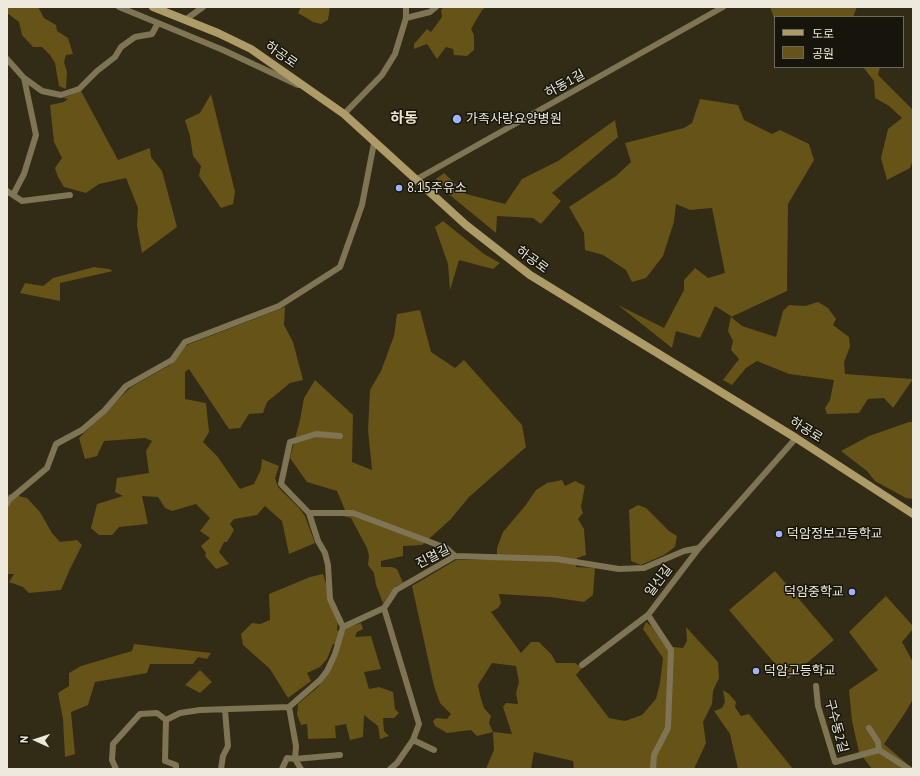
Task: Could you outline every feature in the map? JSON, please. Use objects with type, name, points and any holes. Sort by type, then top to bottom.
[{"type":"main road","name":"하공로","points":[[153,7],[251,48],[344,114],[374,143],[466,225],[530,274],[796,438],[913,514]]},
{"type":"main road","points":[[899,504],[913,510]]},
{"type":"street","points":[[119,7],[223,50],[283,79],[308,89]]},
{"type":"street","points":[[185,20],[203,7]]},
{"type":"street","points":[[344,114],[382,75],[395,54],[406,18],[406,7]]},
{"type":"street","points":[[406,18],[430,12],[436,7]]},
{"type":"street","points":[[708,7],[712,14]]},
{"type":"street","name":"하동1길","points":[[417,180],[723,7]]},
{"type":"street","points":[[7,59],[24,78],[42,90],[61,95],[79,89],[97,71],[115,57],[121,47],[135,37],[152,34],[158,23]]},
{"type":"street","points":[[13,195],[24,174],[36,135],[24,78]]},
{"type":"street","points":[[7,504],[9,500],[47,468],[56,444],[82,430],[104,411],[126,386],[172,360],[185,342],[279,306],[340,267],[362,205],[374,143]]},
{"type":"street","points":[[7,191],[22,201],[70,195]]},
{"type":"street","points":[[166,720],[180,713],[200,710],[289,707],[320,680],[327,671],[335,654],[342,627],[330,599],[328,564],[325,553],[318,541],[309,513],[281,484],[290,442],[316,434],[340,436]]},
{"type":"street","name":"일신길","points":[[653,769],[654,755],[668,728],[671,650],[648,615],[699,548],[796,438]]},
{"type":"street","points":[[309,513],[353,513],[446,548],[455,556]]},
{"type":"street","name":"진멀길","points":[[384,608],[396,590],[455,556],[557,559],[619,569],[644,568],[684,551],[699,548]]},
{"type":"street","points":[[342,627],[384,608],[419,724],[413,740],[397,763],[390,769]]},
{"type":"street","points":[[582,665],[648,615]]},
{"type":"street","name":"구수동2길","points":[[816,686],[818,706],[835,762],[879,750]]},
{"type":"street","points":[[289,707],[296,746],[296,759],[300,769]]},
{"type":"street","points":[[221,769],[223,756],[228,746],[225,710]]},
{"type":"street","points":[[116,769],[112,760],[113,744],[129,724],[140,714],[157,713],[166,720]]},
{"type":"street","points":[[166,720],[165,761],[176,765],[176,769]]},
{"type":"street","points":[[869,728],[878,742],[879,750],[909,769]]},
{"type":"street","points":[[413,740],[434,750]]},
{"type":"street","points":[[282,769],[287,758],[296,759],[340,755]]},
{"type":"green space","points":[[7,7],[38,7],[44,18],[56,25],[57,31],[68,38],[73,54],[66,55],[64,62],[67,72],[66,89],[59,86],[55,63],[50,55],[42,47],[33,47],[22,35],[19,22],[7,13]]},
{"type":"green space","points":[[301,7],[330,7],[328,20],[321,24],[313,22],[298,13]]},
{"type":"green space","points":[[444,7],[486,7],[482,10],[471,29],[474,35],[474,50],[467,56],[454,55],[453,49],[446,47],[437,59],[427,44],[414,49],[414,44],[427,29],[431,32],[442,17],[441,10]]},
{"type":"green space","points":[[770,7],[857,7],[853,16],[774,16],[774,18]]},
{"type":"green space","points":[[864,68],[880,68],[878,75],[913,110],[913,160],[910,168],[887,180],[881,158],[888,129],[902,118],[889,106],[875,98],[874,81]]},
{"type":"green space","points":[[81,91],[118,160],[150,148],[151,157],[162,171],[177,227],[142,253],[137,226],[138,208],[126,178],[99,184],[86,193],[64,187],[58,177],[55,168],[62,158],[54,142],[50,105],[64,102],[68,99],[63,98]]},
{"type":"green space","points":[[211,94],[235,192],[233,204],[221,208],[199,176],[201,166],[193,156],[190,136],[185,120],[200,113]]},
{"type":"green space","points":[[700,99],[738,105],[744,120],[772,134],[780,130],[809,144],[814,160],[788,204],[787,291],[731,317],[742,326],[776,337],[783,311],[789,305],[805,306],[818,302],[828,308],[836,319],[833,325],[849,337],[850,347],[844,362],[845,374],[912,379],[913,361],[913,379],[893,408],[884,398],[868,399],[859,413],[827,414],[825,408],[830,400],[834,380],[789,374],[757,361],[746,368],[732,385],[723,380],[739,359],[731,350],[733,341],[728,331],[731,316],[715,306],[700,338],[676,331],[672,348],[618,305],[664,328],[684,290],[684,280],[695,268],[708,278],[725,273],[712,208],[690,210],[676,204],[674,222],[663,256],[646,278],[632,282],[626,270],[603,255],[585,250],[584,233],[569,207],[616,176],[631,162],[625,143],[684,128],[692,123]]},
{"type":"green space","points":[[615,120],[618,137],[552,193],[561,201],[541,224],[533,218],[497,216],[496,233],[445,191],[436,179],[444,173],[466,194],[505,204],[522,179],[558,161]]},
{"type":"green space","points":[[443,221],[484,254],[500,263],[493,269],[459,260],[450,290],[448,264],[435,227]]},
{"type":"green space","points":[[94,267],[113,271],[60,283],[60,301],[20,293],[25,283],[43,286],[53,278]]},
{"type":"green space","points":[[285,307],[284,325],[293,342],[303,380],[290,383],[267,402],[263,413],[249,414],[240,428],[229,429],[189,369],[185,372],[185,399],[206,403],[209,432],[203,442],[217,456],[240,489],[254,484],[261,469],[262,459],[279,466],[275,478],[278,487],[305,516],[315,543],[289,554],[282,521],[265,506],[257,515],[234,519],[230,524],[234,530],[227,542],[224,542],[219,552],[229,564],[216,569],[205,556],[206,553],[201,546],[210,538],[200,531],[210,518],[196,504],[172,511],[165,508],[158,497],[142,496],[148,524],[119,527],[112,535],[99,535],[91,528],[97,504],[123,496],[115,492],[117,478],[149,473],[146,451],[152,441],[145,438],[104,441],[97,456],[85,459],[79,438],[131,387],[170,365],[187,345]]},
{"type":"green space","points":[[420,310],[431,352],[455,368],[464,360],[522,425],[526,447],[469,497],[450,520],[422,545],[403,546],[403,556],[381,561],[381,567],[392,567],[397,569],[403,583],[396,586],[383,603],[376,585],[374,573],[368,565],[369,556],[367,548],[351,518],[343,516],[345,510],[337,491],[307,482],[290,458],[304,398],[315,380],[353,415],[352,462],[372,470],[368,430],[370,390],[381,371],[394,336],[397,314]]},
{"type":"green space","points":[[909,422],[913,422],[913,499],[906,498],[875,481],[867,471],[841,451],[869,436]]},
{"type":"green space","points":[[562,480],[565,486],[575,481],[585,486],[581,507],[583,513],[578,519],[584,529],[586,555],[577,558],[576,567],[595,568],[593,595],[584,602],[550,597],[499,594],[501,603],[498,608],[491,612],[521,653],[531,642],[539,642],[552,655],[556,663],[575,663],[582,668],[576,675],[609,718],[625,721],[642,715],[656,699],[660,683],[663,658],[643,629],[646,622],[652,627],[665,646],[683,648],[687,641],[686,627],[718,662],[719,678],[713,691],[712,704],[703,722],[706,743],[694,769],[574,769],[573,761],[534,752],[531,769],[486,769],[494,750],[493,732],[477,736],[471,730],[447,733],[435,726],[433,721],[436,718],[447,719],[451,714],[440,703],[434,686],[412,586],[456,560],[497,560],[497,548],[503,532],[525,506],[536,490],[547,483]],"holes":[[[492,663],[516,666],[519,682],[516,693],[518,704],[506,703],[503,707],[512,734],[493,732],[489,723],[491,716],[484,708],[478,685]]]},
{"type":"green space","points":[[10,494],[27,498],[40,512],[52,533],[60,542],[77,540],[82,545],[61,590],[29,593],[23,587],[9,582],[14,574],[7,574],[7,496]]},
{"type":"green space","points":[[638,505],[646,508],[669,531],[677,536],[675,547],[664,555],[641,565],[631,561],[629,510]]},
{"type":"green space","points":[[775,571],[834,640],[788,679],[729,610]]},
{"type":"green space","points":[[323,574],[338,621],[337,631],[361,623],[363,629],[357,632],[355,637],[371,636],[381,669],[364,672],[369,689],[379,687],[393,692],[395,709],[399,713],[394,718],[383,718],[384,731],[389,736],[380,739],[378,726],[364,715],[363,737],[350,740],[346,724],[335,726],[336,738],[308,739],[307,724],[301,725],[297,715],[298,704],[318,687],[329,671],[339,645],[333,644],[327,659],[320,667],[307,673],[311,681],[288,698],[270,669],[243,645],[241,634],[252,623],[260,624],[270,620],[269,594],[310,577]]},
{"type":"green space","points":[[886,596],[913,626],[913,629],[902,642],[913,662],[913,699],[884,744],[913,769],[872,769],[859,752],[852,721],[849,690],[878,670],[849,632]]},
{"type":"green space","points":[[134,644],[211,653],[207,659],[198,657],[193,664],[150,664],[147,673],[95,682],[88,705],[71,712],[75,754],[65,757],[63,719],[58,693],[69,686],[69,673],[81,666],[132,651]]},
{"type":"green space","points":[[200,670],[212,682],[200,693],[185,685]]},
{"type":"green space","points":[[723,690],[736,702],[735,707],[741,716],[749,714],[793,769],[738,769],[730,734],[714,711],[722,708],[725,702]]},
{"type":"place","name":"가족사랑요양병원","points":[[457,119]]},
{"type":"place","name":"8.15주유소","points":[[399,188]]},
{"type":"place","name":"덕암정보고등학교","points":[[779,534]]},
{"type":"place","name":"덕암중학교","points":[[852,592]]},
{"type":"place","name":"덕암고등학교","points":[[756,671]]},
{"type":"district","name":"하동","points":[[404,119]]}]
